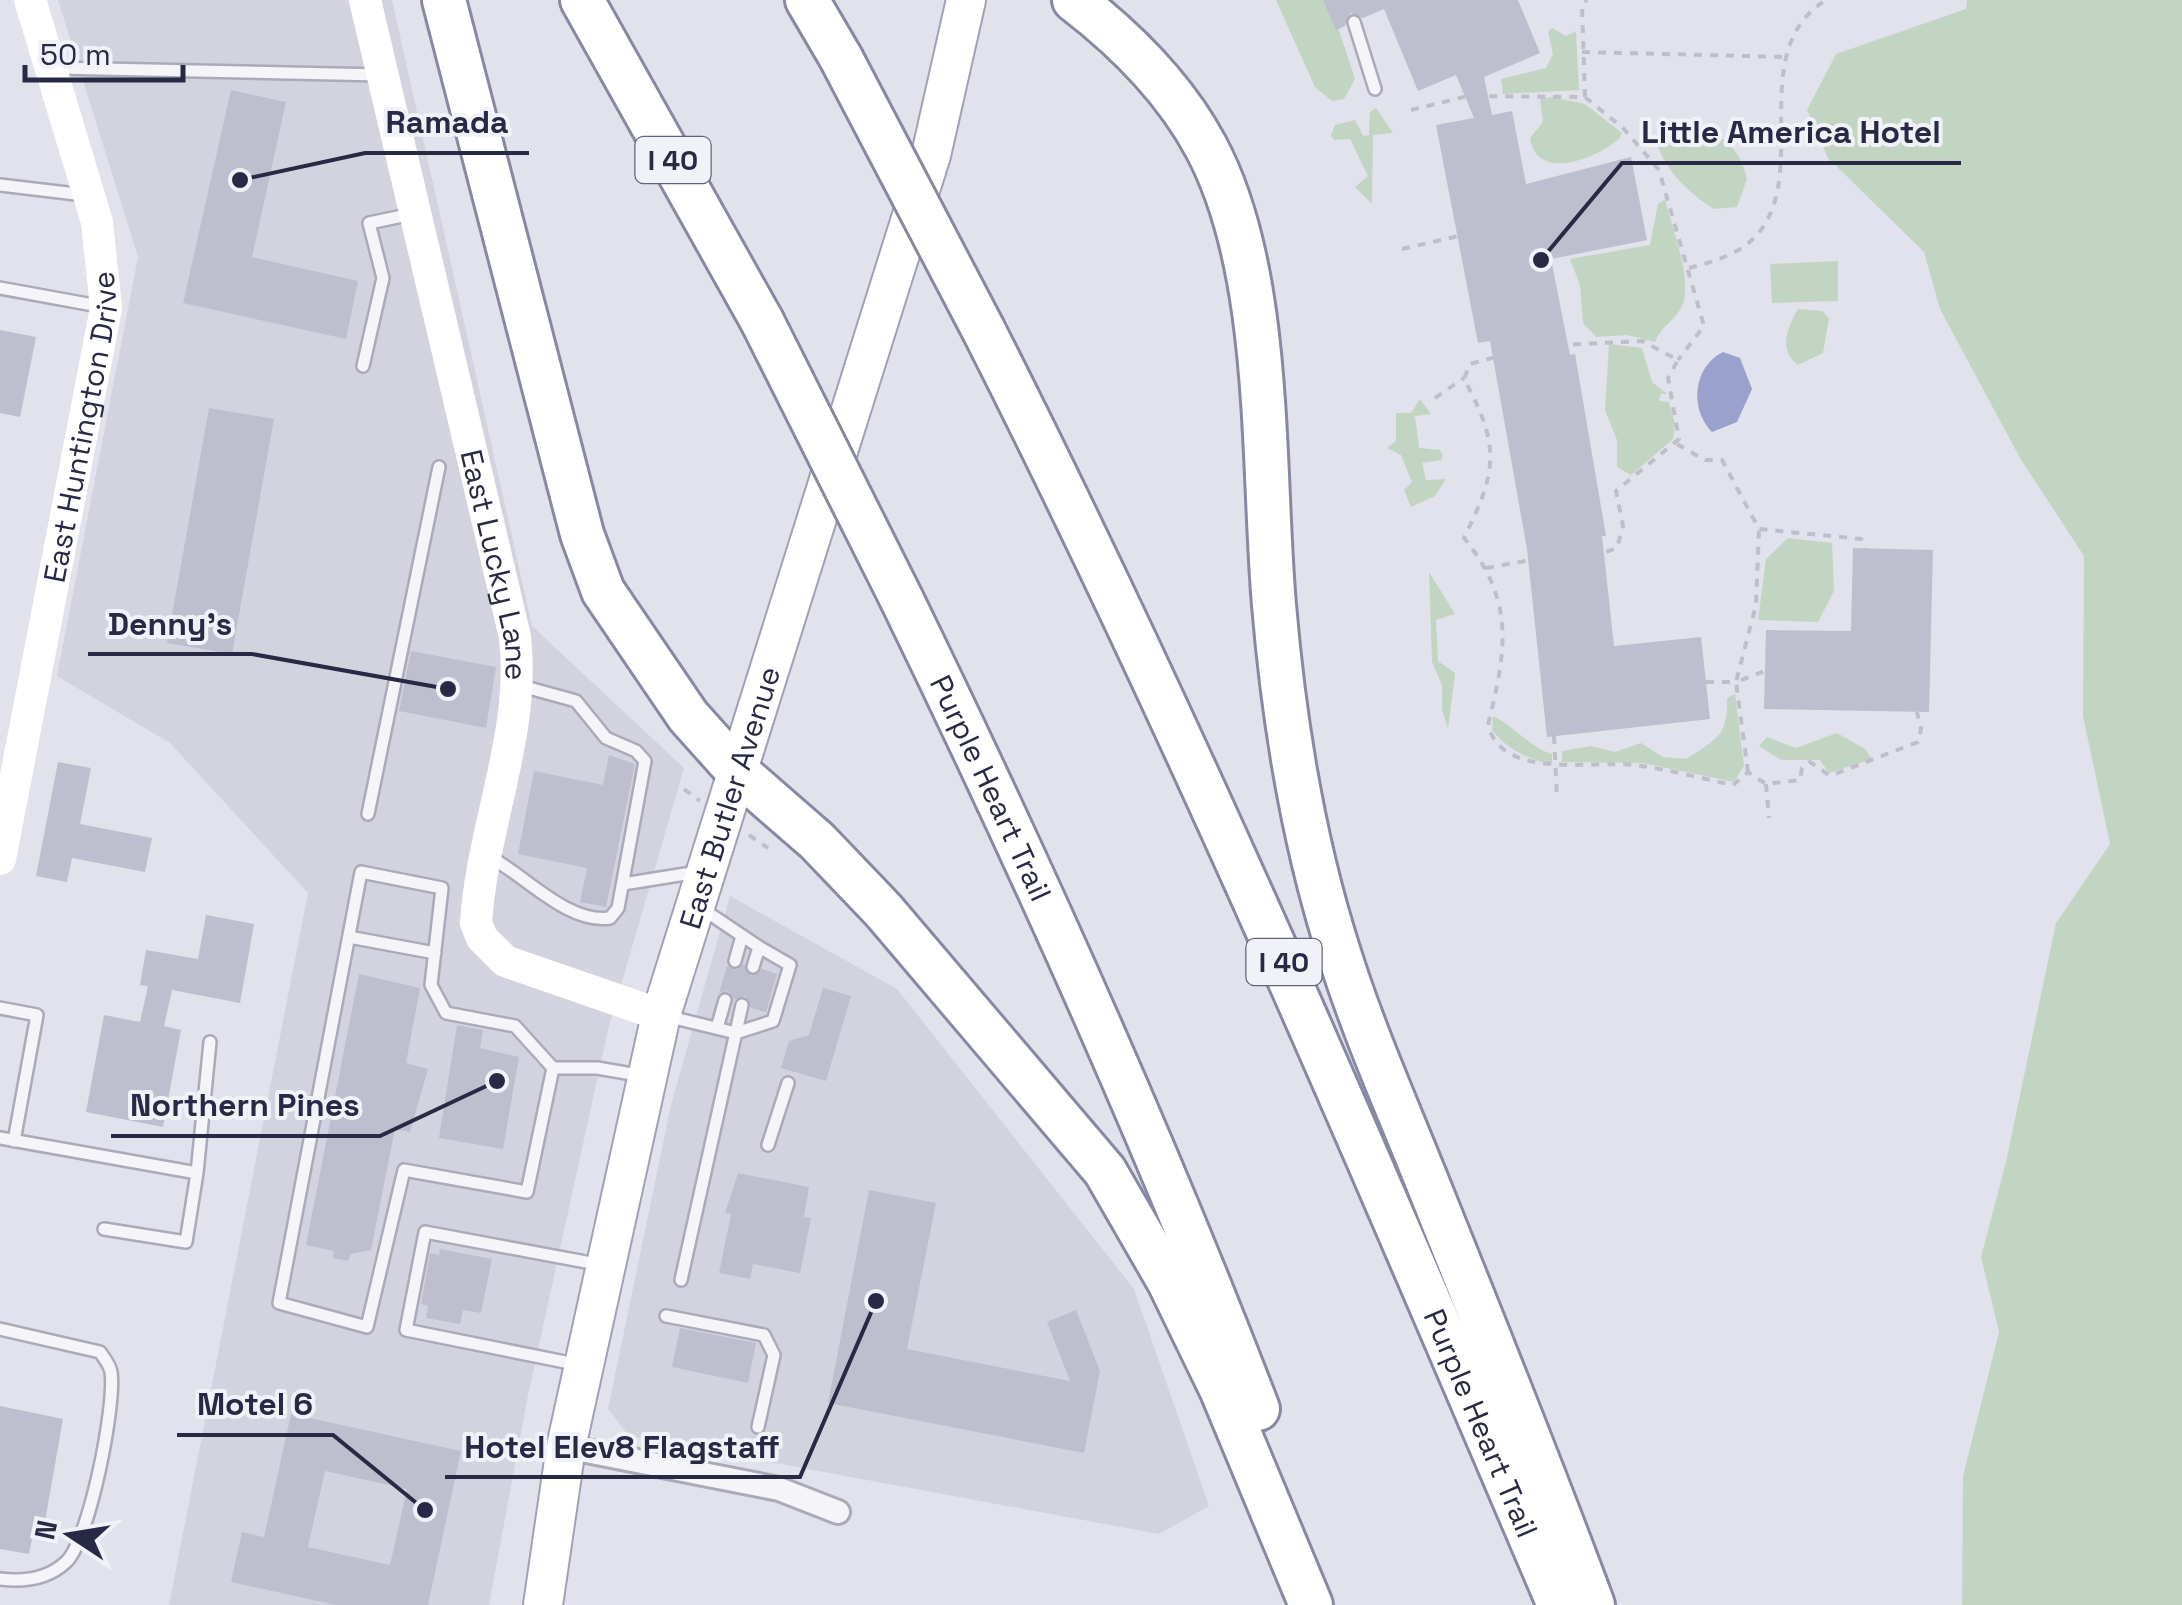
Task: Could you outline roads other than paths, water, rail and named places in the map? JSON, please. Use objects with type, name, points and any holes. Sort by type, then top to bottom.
[{"type":"highway","points":[[444,0],[582,534],[603,591],[688,716],[740,774],[817,841],[883,910],[1105,1171],[1169,1282],[1220,1389],[1311,1605]]},
{"type":"highway","name":"Purple Heart Trail","points":[[582,0],[762,322],[995,793],[1176,1198],[1336,1605]]},
{"type":"highway","name":"Purple Heart Trail","points":[[806,0],[841,58],[984,331],[1136,638],[1284,962],[1559,1605]]},
{"type":"highway","points":[[1074,0],[1121,40],[1183,109],[1206,147],[1234,215],[1251,300],[1281,675],[1318,880],[1339,956],[1379,1064],[1594,1605]]},
{"type":"main road","name":"East Butler Avenue","points":[[543,1605],[566,1447],[661,1015],[740,774],[931,155],[966,0]]},
{"type":"street","name":"East Huntington Drive","points":[[0,858],[106,308],[96,222],[30,0]]},
{"type":"street","name":"East Lucky Lane","points":[[365,0],[515,636],[518,685],[476,923],[492,950],[519,966],[661,1015]]},
{"type":"street","points":[[566,1447],[779,1489],[838,1512]]},
{"type":"lane","points":[[1354,22],[1376,89]]},
{"type":"lane","points":[[50,68],[383,75]]},
{"type":"lane","points":[[0,184],[88,196]]},
{"type":"lane","points":[[363,366],[383,278],[369,223],[416,213]]},
{"type":"lane","points":[[0,288],[106,308]]},
{"type":"lane","points":[[368,814],[439,467]]},
{"type":"lane","points":[[487,856],[514,869],[553,901],[598,920],[610,918],[618,908],[645,761],[636,752],[606,738],[576,701],[518,685]]},
{"type":"lane","points":[[553,1068],[527,1192],[404,1170],[367,1327],[279,1303],[361,872],[442,888],[431,984],[446,1013],[515,1026],[553,1068],[597,1068],[648,1076]]},
{"type":"lane","points":[[623,884],[703,888],[742,936],[790,965],[773,1021],[736,1033],[661,1015]]},
{"type":"lane","points":[[735,961],[742,936]]},
{"type":"lane","points":[[349,937],[435,953]]},
{"type":"lane","points":[[753,966],[759,946]]},
{"type":"lane","points":[[717,1028],[724,1000]]},
{"type":"lane","points":[[681,1280],[742,1005]]},
{"type":"lane","points":[[0,1008],[37,1015],[14,1141]]},
{"type":"lane","points":[[104,1229],[186,1242],[210,1042]]},
{"type":"lane","points":[[768,1145],[788,1084]]},
{"type":"lane","points":[[0,1138],[197,1173]]},
{"type":"lane","points":[[584,1366],[406,1330],[425,1232],[606,1266]]},
{"type":"lane","points":[[666,1316],[764,1334],[774,1355],[758,1426]]},
{"type":"lane","points":[[0,1330],[100,1352],[111,1370],[110,1404],[96,1491],[69,1560],[44,1578],[0,1579]]},
{"type":"water","points":[[1723,352],[1740,358],[1752,389],[1737,422],[1712,432],[1700,412],[1698,389],[1705,368]]},
{"type":"place","name":"Ramada","points":[[240,180]]},
{"type":"place","name":"Little America Hotel","points":[[1541,260]]},
{"type":"place","name":"Denny's","points":[[448,689]]},
{"type":"place","name":"Northern Pines","points":[[497,1081]]},
{"type":"place","name":"Hotel Elev8 Flagstaff","points":[[876,1301]]},
{"type":"place","name":"Motel 6","points":[[425,1510]]}]
